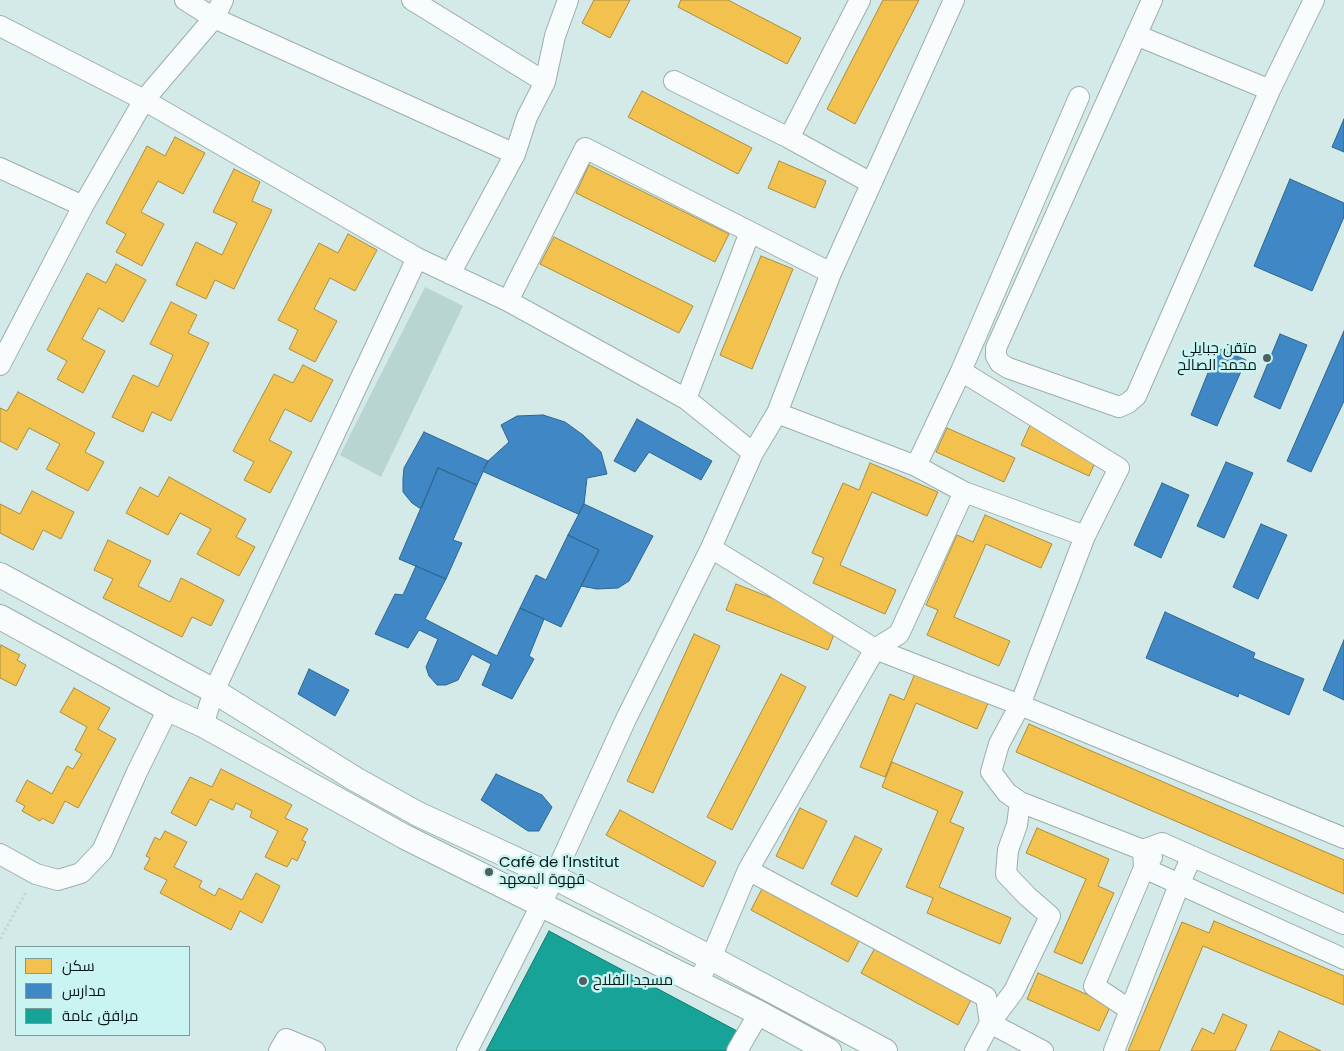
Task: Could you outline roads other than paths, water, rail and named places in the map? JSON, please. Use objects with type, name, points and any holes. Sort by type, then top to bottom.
[{"type":"street","points":[[185,0],[214,18],[515,154]]},
{"type":"street","points":[[0,366],[83,206],[144,100],[214,18],[223,0]]},
{"type":"street","points":[[412,0],[545,82]]},
{"type":"street","points":[[450,274],[515,154],[527,117],[545,82],[555,36],[568,0]]},
{"type":"street","points":[[789,138],[860,0]]},
{"type":"street","points":[[467,1051],[541,905],[626,719],[710,548],[753,453],[777,413],[831,273],[954,0]]},
{"type":"street","points":[[1152,0],[996,348],[996,356],[1000,363],[1008,368],[1119,407],[1128,403],[1136,396],[1270,90],[1314,0]]},
{"type":"street","points":[[0,26],[144,100],[418,258],[508,301],[686,399],[753,453]]},
{"type":"street","points":[[1136,35],[1270,90]]},
{"type":"street","points":[[674,81],[789,138],[870,183]]},
{"type":"street","points":[[916,466],[961,371],[1079,96]]},
{"type":"street","points":[[508,301],[585,148],[831,273]]},
{"type":"street","points":[[0,168],[83,206]]},
{"type":"street","points":[[686,399],[750,232]]},
{"type":"street","points":[[202,725],[214,691],[418,258]]},
{"type":"street","points":[[961,371],[1119,468],[1085,536],[1020,705],[999,744],[991,772],[1007,793],[1020,802],[1143,859],[1179,885],[1344,960]]},
{"type":"street","points":[[777,413],[916,466],[964,492],[1085,536]]},
{"type":"street","points":[[697,983],[711,958],[748,870],[875,650],[899,634],[964,492]]},
{"type":"street","points":[[710,548],[875,650],[1020,705],[1344,838]]},
{"type":"street","points":[[0,575],[214,691],[356,780],[418,814],[554,877],[711,958],[884,1051]]},
{"type":"street","points":[[0,617],[168,709],[202,725],[405,837],[759,1013],[829,1051]]},
{"type":"street","points":[[0,854],[36,874],[58,880],[81,873],[102,851],[137,772],[168,709]]},
{"type":"street","points":[[975,1051],[990,1023],[1014,991],[1050,916],[1006,874],[1008,850],[1017,825],[1020,802]]},
{"type":"street","points":[[405,837],[418,814]]},
{"type":"street","points":[[1130,1010],[1094,986],[1143,859],[1162,843],[1344,924]]},
{"type":"street","points":[[1114,1051],[1192,856]]},
{"type":"street","points":[[748,870],[986,997],[990,1023]]},
{"type":"street","points":[[737,1051],[759,1013]]},
{"type":"street","points":[[990,1023],[1043,1051]]},
{"type":"street","points":[[279,1051],[286,1039],[315,1051]]},
{"type":"place","name":"متقن جبايلي محمد الصالح","points":[[1267,358]]},
{"type":"place","name":"Café de l'Institut قهوة المعهد","points":[[489,872]]},
{"type":"place","name":"مسجد الفلاح","points":[[583,981]]}]
